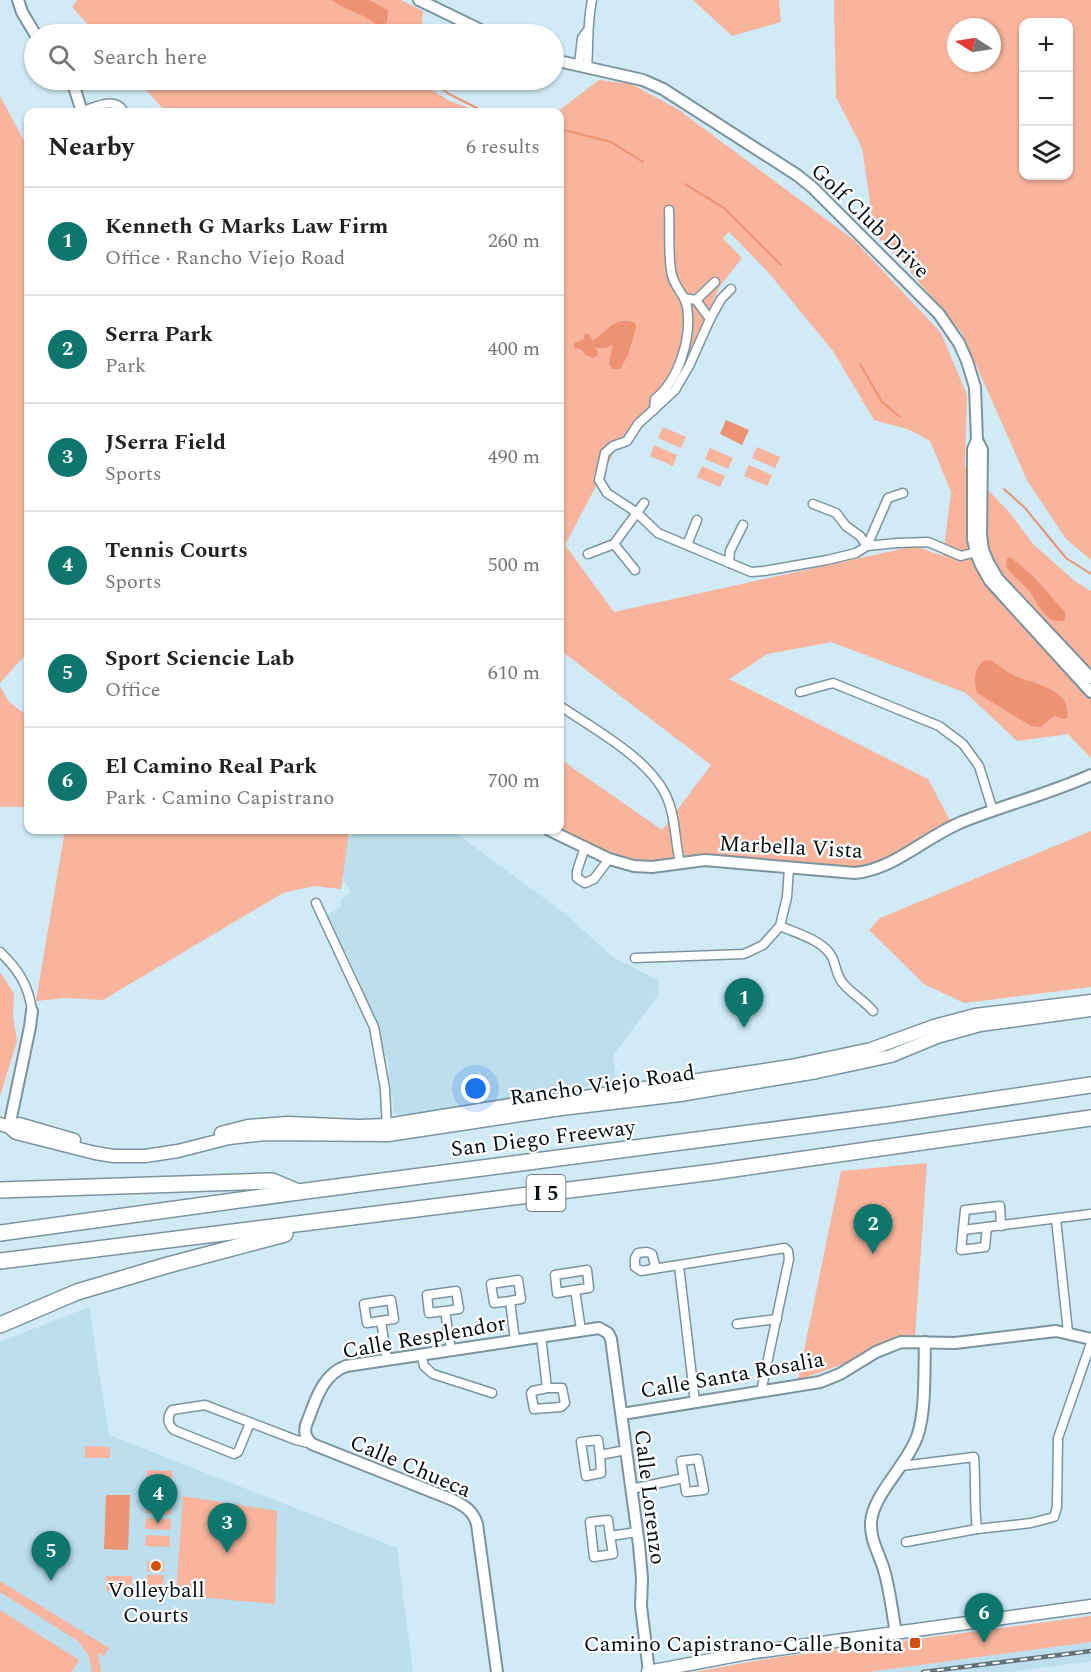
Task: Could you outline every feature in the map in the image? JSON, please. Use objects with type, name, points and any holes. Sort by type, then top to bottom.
[{"type":"highway","name":"San Diego Freeway","points":[[0,1233],[888,1115],[1091,1085]]},
{"type":"highway","name":"I 5","points":[[0,1261],[713,1172],[1091,1118]]},
{"type":"highway","points":[[0,1190],[272,1181],[298,1192]]},
{"type":"highway","points":[[0,1325],[77,1292],[168,1265],[343,1219]]},
{"type":"main road","name":"Rancho Viejo Road","points":[[387,1130],[522,1103],[578,1098],[792,1065],[872,1049],[934,1026],[975,1015],[1091,1000]]},
{"type":"main road","name":"Rancho Viejo Road","points":[[4,1125],[19,1124],[97,1145],[126,1148],[180,1143],[288,1123],[358,1126],[387,1130],[680,1095],[817,1072],[891,1056],[956,1030],[1003,1021],[1091,1010]]},
{"type":"main road","points":[[648,1672],[748,1653],[1091,1606]]},
{"type":"street","points":[[18,0],[29,24]]},
{"type":"street","points":[[419,0],[468,24]]},
{"type":"street","points":[[583,66],[582,38],[587,31],[592,0]]},
{"type":"street","name":"Golf Club Drive","points":[[564,62],[643,80],[663,89],[797,175],[812,187],[939,314],[959,343],[975,387],[977,440],[982,450],[980,552],[990,581],[1091,692]]},
{"type":"street","points":[[75,90],[81,108]]},
{"type":"street","points":[[95,108],[112,103],[120,105],[122,108]]},
{"type":"street","points":[[654,411],[655,399],[667,387],[679,366],[687,332],[687,308],[684,298],[674,285],[670,268],[669,210]]},
{"type":"street","points":[[696,300],[715,282]]},
{"type":"street","points":[[730,289],[721,299],[710,319],[679,383],[654,411],[638,424],[627,441],[613,446],[605,453],[599,480],[607,493],[636,512],[656,532],[747,570],[764,571],[856,553],[867,546],[922,541],[957,555],[980,552]]},
{"type":"street","points":[[684,298],[696,300],[710,319]]},
{"type":"street","points":[[867,546],[888,498],[903,493]]},
{"type":"street","points":[[588,554],[614,544],[644,502]]},
{"type":"street","points":[[813,504],[836,513],[867,546]]},
{"type":"street","points":[[687,544],[697,520]]},
{"type":"street","points":[[729,562],[730,551],[743,525]]},
{"type":"street","points":[[614,544],[635,570]]},
{"type":"street","name":"Golf Club Drive","points":[[980,552],[998,579],[1091,678]]},
{"type":"street","points":[[800,692],[833,683],[939,726],[963,744],[979,766],[993,811]]},
{"type":"street","points":[[564,708],[644,765],[657,779],[670,804],[680,862]]},
{"type":"street","name":"Marbella Vista","points":[[557,834],[609,859],[622,864],[643,867],[705,860],[848,873],[871,870],[889,863],[953,826],[1091,775]]},
{"type":"street","points":[[585,847],[577,871],[577,878],[585,883],[594,879],[609,859]]},
{"type":"street","points":[[635,958],[744,954],[763,945],[780,926],[787,897],[789,868]]},
{"type":"street","points":[[316,903],[374,1027],[385,1089],[387,1130]]},
{"type":"street","points":[[780,926],[818,943],[829,952],[834,960],[836,972],[844,985],[865,1001],[873,1011]]},
{"type":"street","points":[[0,952],[24,981],[30,995],[32,1011],[30,1027],[4,1125]]},
{"type":"street","points":[[987,1227],[985,1247],[961,1250],[965,1210],[1000,1206],[1001,1226]]},
{"type":"street","points":[[963,1230],[1091,1214]]},
{"type":"street","points":[[1056,1219],[1068,1332]]},
{"type":"street","points":[[651,1269],[785,1248],[788,1251],[789,1259],[761,1392]]},
{"type":"street","points":[[679,1266],[695,1402]]},
{"type":"street","points":[[575,1290],[581,1330]]},
{"type":"street","points":[[456,1291],[459,1309],[445,1311],[429,1313],[427,1295],[456,1291]]},
{"type":"street","points":[[391,1300],[394,1319],[381,1321],[367,1323],[364,1305],[391,1300]]},
{"type":"street","points":[[510,1301],[515,1340]]},
{"type":"street","points":[[445,1311],[451,1350]]},
{"type":"street","points":[[736,1324],[777,1319]]},
{"type":"street","points":[[381,1321],[387,1360]]},
{"type":"street","name":"Calle Resplendor","points":[[312,1444],[307,1439],[306,1425],[320,1392],[328,1377],[346,1366],[581,1330],[603,1329]]},
{"type":"street","name":"Calle Lorenzo","points":[[603,1329],[611,1339],[622,1414],[642,1578],[641,1606],[648,1672]]},
{"type":"street","name":"Calle Santa Rosalia","points":[[622,1414],[820,1382],[840,1374],[876,1352],[901,1342],[958,1343],[1056,1331],[1068,1332],[1091,1341]]},
{"type":"street","points":[[541,1336],[547,1388]]},
{"type":"street","points":[[906,1542],[977,1529],[1031,1523],[1054,1517],[1057,1507],[1058,1438],[1091,1341]]},
{"type":"street","points":[[896,1633],[884,1569],[874,1545],[871,1521],[874,1507],[901,1466],[918,1434],[925,1342]]},
{"type":"street","points":[[421,1354],[424,1366],[433,1374],[492,1393]]},
{"type":"street","points":[[547,1388],[562,1388],[565,1403],[561,1407],[537,1410],[532,1407],[531,1393],[535,1389],[547,1388]]},
{"type":"street","name":"Calle Chueca","points":[[250,1423],[238,1452],[234,1454],[174,1430],[169,1426],[168,1419],[172,1410],[205,1405],[312,1444],[453,1500],[473,1513],[477,1524],[497,1672]]},
{"type":"street","points":[[600,1455],[626,1450]]},
{"type":"street","points":[[901,1466],[974,1457],[977,1529]]},
{"type":"street","points":[[631,1489],[684,1478]]},
{"type":"street","points":[[608,1520],[610,1536],[613,1554],[594,1557],[590,1522],[608,1520]]},
{"type":"street","points":[[610,1536],[637,1532]]},
{"type":"shaded area","points":[[77,0],[401,0],[423,11],[422,24],[87,24],[72,7]]},
{"type":"shaded area","points":[[331,0],[369,0],[388,10],[387,22],[376,24]]},
{"type":"shaded area","points":[[693,0],[779,0],[781,22],[732,36]]},
{"type":"shaded area","points":[[834,0],[1091,0],[1091,560],[1066,539],[1027,480],[962,333],[875,234],[862,148],[836,97]]},
{"type":"shaded area","points":[[599,80],[631,84],[676,108],[854,240],[941,333],[967,395],[965,466],[1010,513],[1033,544],[1076,582],[1091,591],[1091,758],[1068,734],[1017,741],[966,693],[831,642],[768,654],[729,679],[928,779],[953,826],[871,870],[705,860],[634,866],[564,832],[564,762],[662,830],[711,765],[564,653],[562,108]],"holes":[[[729,232],[768,272],[833,351],[874,420],[910,430],[930,441],[951,492],[943,556],[915,546],[614,612],[565,545],[614,452],[674,384],[720,286],[742,258],[723,238]]]},
{"type":"shaded area","points":[[146,90],[431,90],[450,101],[470,108],[162,108]]},
{"type":"shaded area","points":[[0,96],[24,141],[24,656],[0,683]]},
{"type":"shaded area","points":[[621,321],[635,323],[636,327],[628,355],[620,369],[612,369],[609,363],[613,345],[595,348],[598,355],[593,358],[582,350],[574,348],[574,343],[583,340],[585,334],[590,335],[593,341],[613,324]]},
{"type":"shaded area","points":[[726,420],[749,430],[742,445],[720,434]]},
{"type":"shaded area","points":[[663,427],[686,437],[681,448],[658,438]]},
{"type":"shaded area","points":[[654,445],[677,455],[673,466],[650,456]]},
{"type":"shaded area","points":[[757,447],[780,457],[775,468],[752,458]]},
{"type":"shaded area","points":[[710,448],[733,458],[728,469],[705,459]]},
{"type":"shaded area","points":[[749,465],[772,475],[767,486],[744,476]]},
{"type":"shaded area","points":[[702,466],[725,476],[720,487],[697,477]]},
{"type":"shaded area","points":[[1009,557],[1032,575],[1065,612],[1065,620],[1053,620],[1044,613],[1030,592],[1006,567]]},
{"type":"shaded area","points":[[991,660],[1012,675],[1041,685],[1058,694],[1064,700],[1067,708],[1067,718],[1054,716],[1041,727],[1031,726],[977,693],[975,680],[977,668],[983,661]]},
{"type":"shaded area","points":[[0,686],[9,702],[24,713],[24,807],[0,807]]},
{"type":"shaded area","points":[[1091,831],[1091,987],[964,1003],[924,984],[869,930],[880,918]]},
{"type":"shaded area","points":[[64,834],[349,834],[341,889],[314,886],[283,893],[103,1000],[65,998],[36,1001]]},
{"type":"shaded area","points":[[354,834],[459,834],[564,913],[613,957],[659,981],[659,994],[613,1056],[616,1081],[407,1117],[394,1113],[388,1062],[372,1014],[357,975],[327,915],[342,906],[340,901],[351,891],[340,874],[345,842]]},
{"type":"shaded area","points":[[0,972],[14,994],[13,1016],[17,1041],[0,1096]]},
{"type":"shaded area","points":[[927,1163],[915,1337],[886,1342],[846,1363],[798,1380],[841,1171]]},
{"type":"shaded area","points":[[89,1307],[109,1435],[397,1548],[413,1672],[0,1672],[0,1342]]},
{"type":"shaded area","points":[[85,1446],[110,1447],[110,1458],[85,1458]]},
{"type":"shaded area","points":[[147,1470],[172,1471],[172,1482],[147,1481]]},
{"type":"shaded area","points":[[147,1487],[172,1488],[171,1499],[146,1498]]},
{"type":"shaded area","points":[[106,1495],[130,1495],[128,1550],[104,1549]]},
{"type":"shaded area","points":[[183,1496],[277,1511],[275,1604],[176,1595]]},
{"type":"shaded area","points":[[147,1502],[171,1503],[171,1514],[146,1513]]},
{"type":"shaded area","points":[[146,1518],[171,1519],[170,1530],[145,1529]]},
{"type":"shaded area","points":[[146,1535],[170,1536],[170,1547],[145,1546]]},
{"type":"shaded area","name":"Volleyball Courts","points":[[147,1561],[164,1561],[164,1572],[147,1571]]},
{"type":"shaded area","points":[[147,1575],[164,1575],[163,1585],[146,1585]]},
{"type":"shaded area","points":[[106,1576],[132,1576],[131,1592],[106,1591]]},
{"type":"shaded area","points":[[0,1581],[109,1648],[104,1656],[98,1653],[101,1672],[92,1672],[89,1656],[78,1641],[0,1592]]},
{"type":"shaded area","points":[[0,1610],[79,1660],[72,1672],[0,1672]]},
{"type":"shaded area","points":[[1091,1616],[1091,1642],[868,1672],[694,1672],[773,1658]]},
{"type":"shaded area","points":[[1091,1642],[1091,1661],[1010,1672],[868,1672]]},
{"type":"waterway","points":[[443,90],[477,108]]},
{"type":"waterway","points":[[564,130],[611,142],[643,162]]},
{"type":"waterway","points":[[685,184],[724,208],[781,265]]},
{"type":"waterway","points":[[860,364],[882,402],[900,417]]},
{"type":"waterway","points":[[1004,489],[1025,508],[1066,558],[1091,574]]},
{"type":"railway","points":[[923,1672],[1091,1651]]},
{"type":"place","name":"Kenneth G Marks Law Firm","points":[[744,1028]]},
{"type":"place","name":"Serra Park","points":[[873,1254]]},
{"type":"place","name":"Tennis Courts","points":[[158,1524]]},
{"type":"place","name":"JSerra Field","points":[[227,1553]]},
{"type":"place","name":"Volleyball Courts","points":[[156,1566]]},
{"type":"place","name":"Sport Sciencie Lab","points":[[51,1581]]},
{"type":"place","name":"Camino Capistrano-Calle Bonita","points":[[915,1643]]},
{"type":"place","name":"El Camino Real Park","points":[[984,1643]]}]
